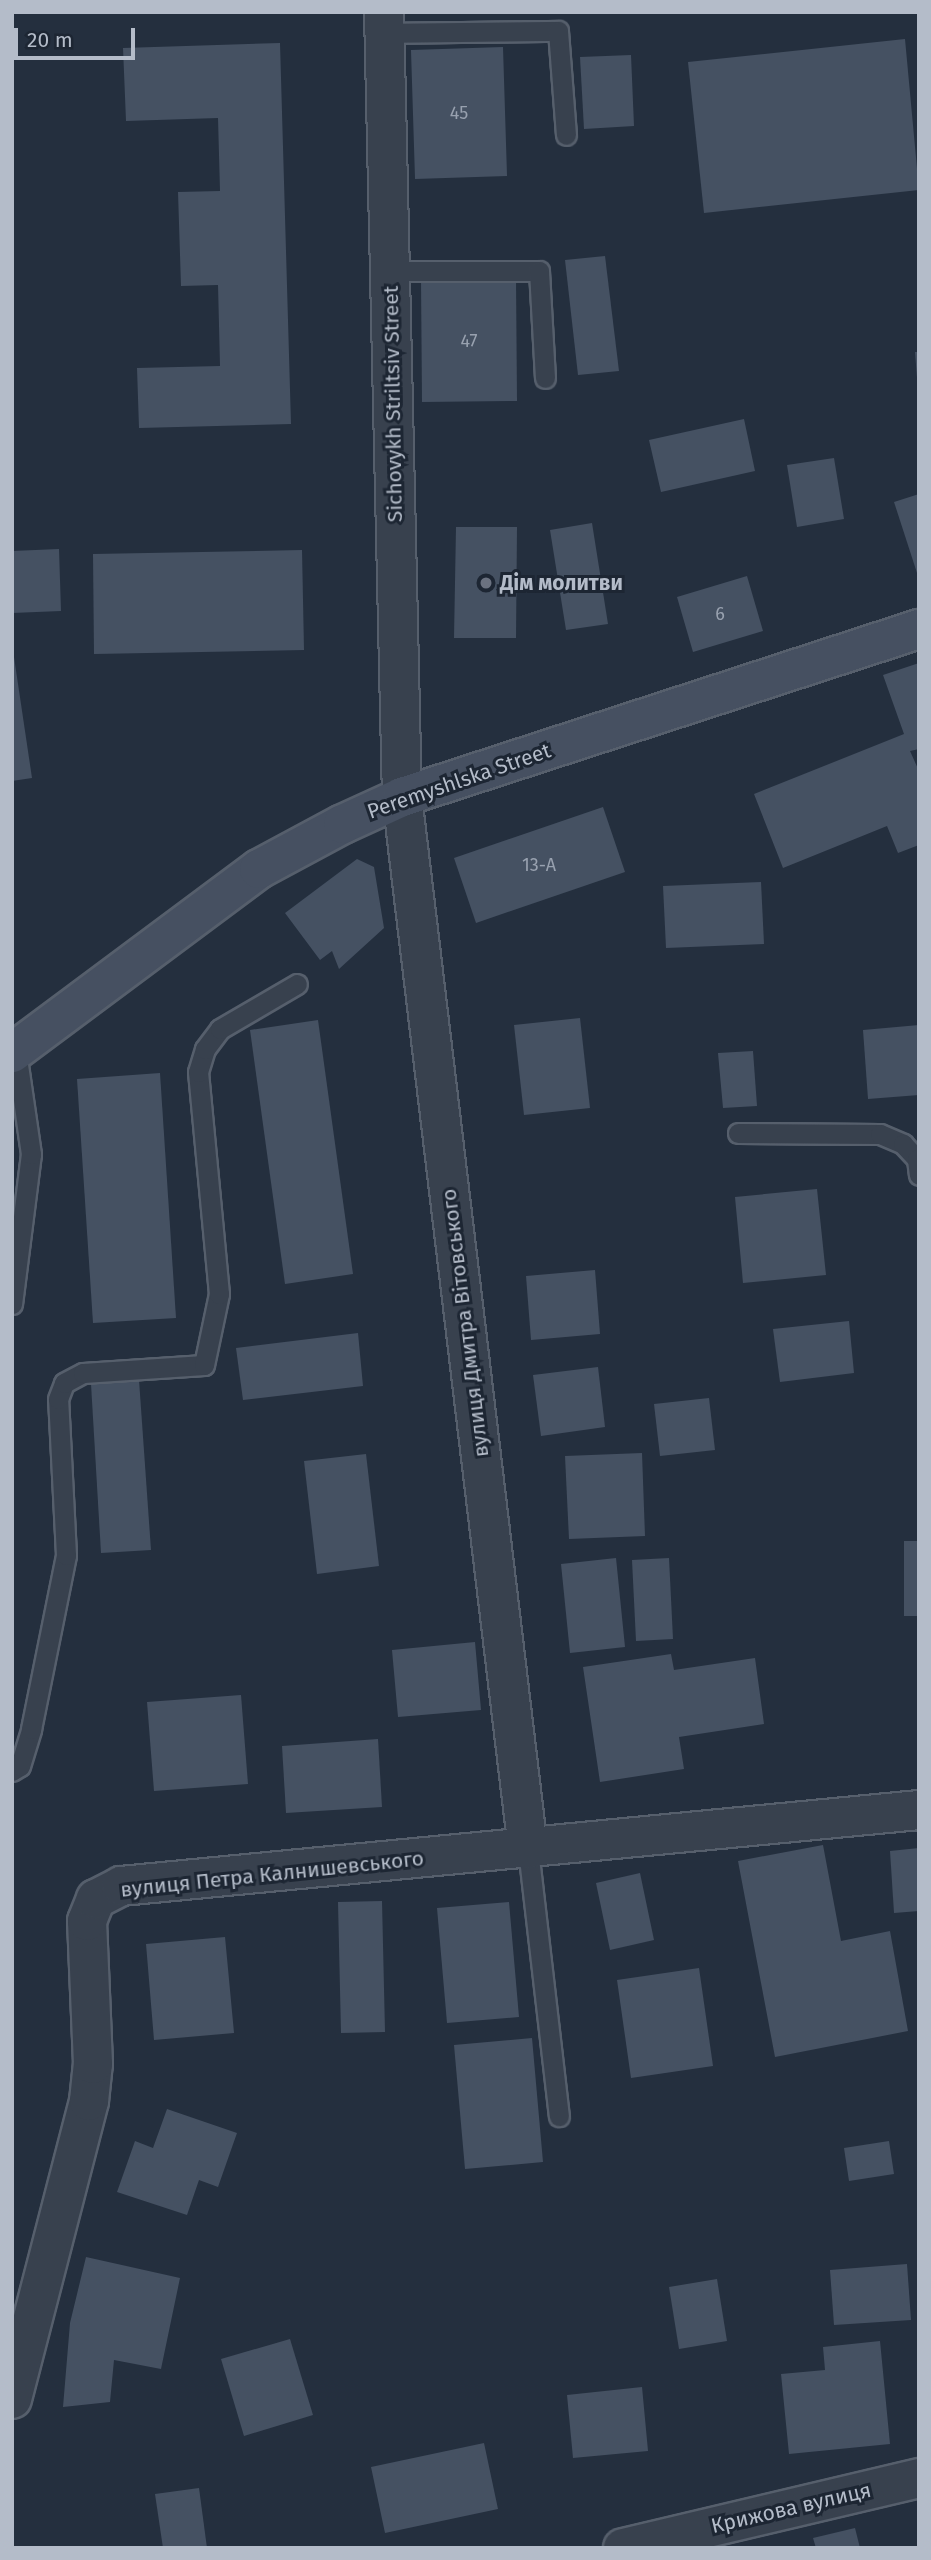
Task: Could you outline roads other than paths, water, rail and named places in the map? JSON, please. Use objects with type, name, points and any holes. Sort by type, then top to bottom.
[{"type":"main road","name":"Peremyshlska Street","points":[[14,1052],[259,869],[401,797],[919,629]]},
{"type":"street","name":"Sichovykh Striltsiv Street","points":[[385,23],[401,797]]},
{"type":"street","name":"вулиця Дмитра Вітовського","points":[[401,797],[528,1849]]},
{"type":"street","name":"вулиця Петра Калнишевського","points":[[12,2399],[89,2101],[93,2064],[87,1921],[96,1899],[121,1886],[919,1810]]},
{"type":"street","name":"Крижова вулиця","points":[[623,2548],[919,2478]]},
{"type":"lane","points":[[385,23],[558,31],[565,135]]},
{"type":"lane","points":[[390,271],[539,271],[545,378]]},
{"type":"lane","points":[[12,1771],[20,1766],[31,1729],[66,1555],[58,1399],[64,1383],[83,1373],[204,1366],[219,1294],[198,1072],[205,1049],[220,1029],[297,984]]},
{"type":"lane","points":[[12,1304],[31,1154],[14,1052]]},
{"type":"lane","points":[[738,1133],[880,1135],[902,1144],[916,1159],[919,1175]]},
{"type":"lane","points":[[528,1849],[559,2116]]},
{"type":"place","name":"Дім молитви","points":[[486,583]]}]
